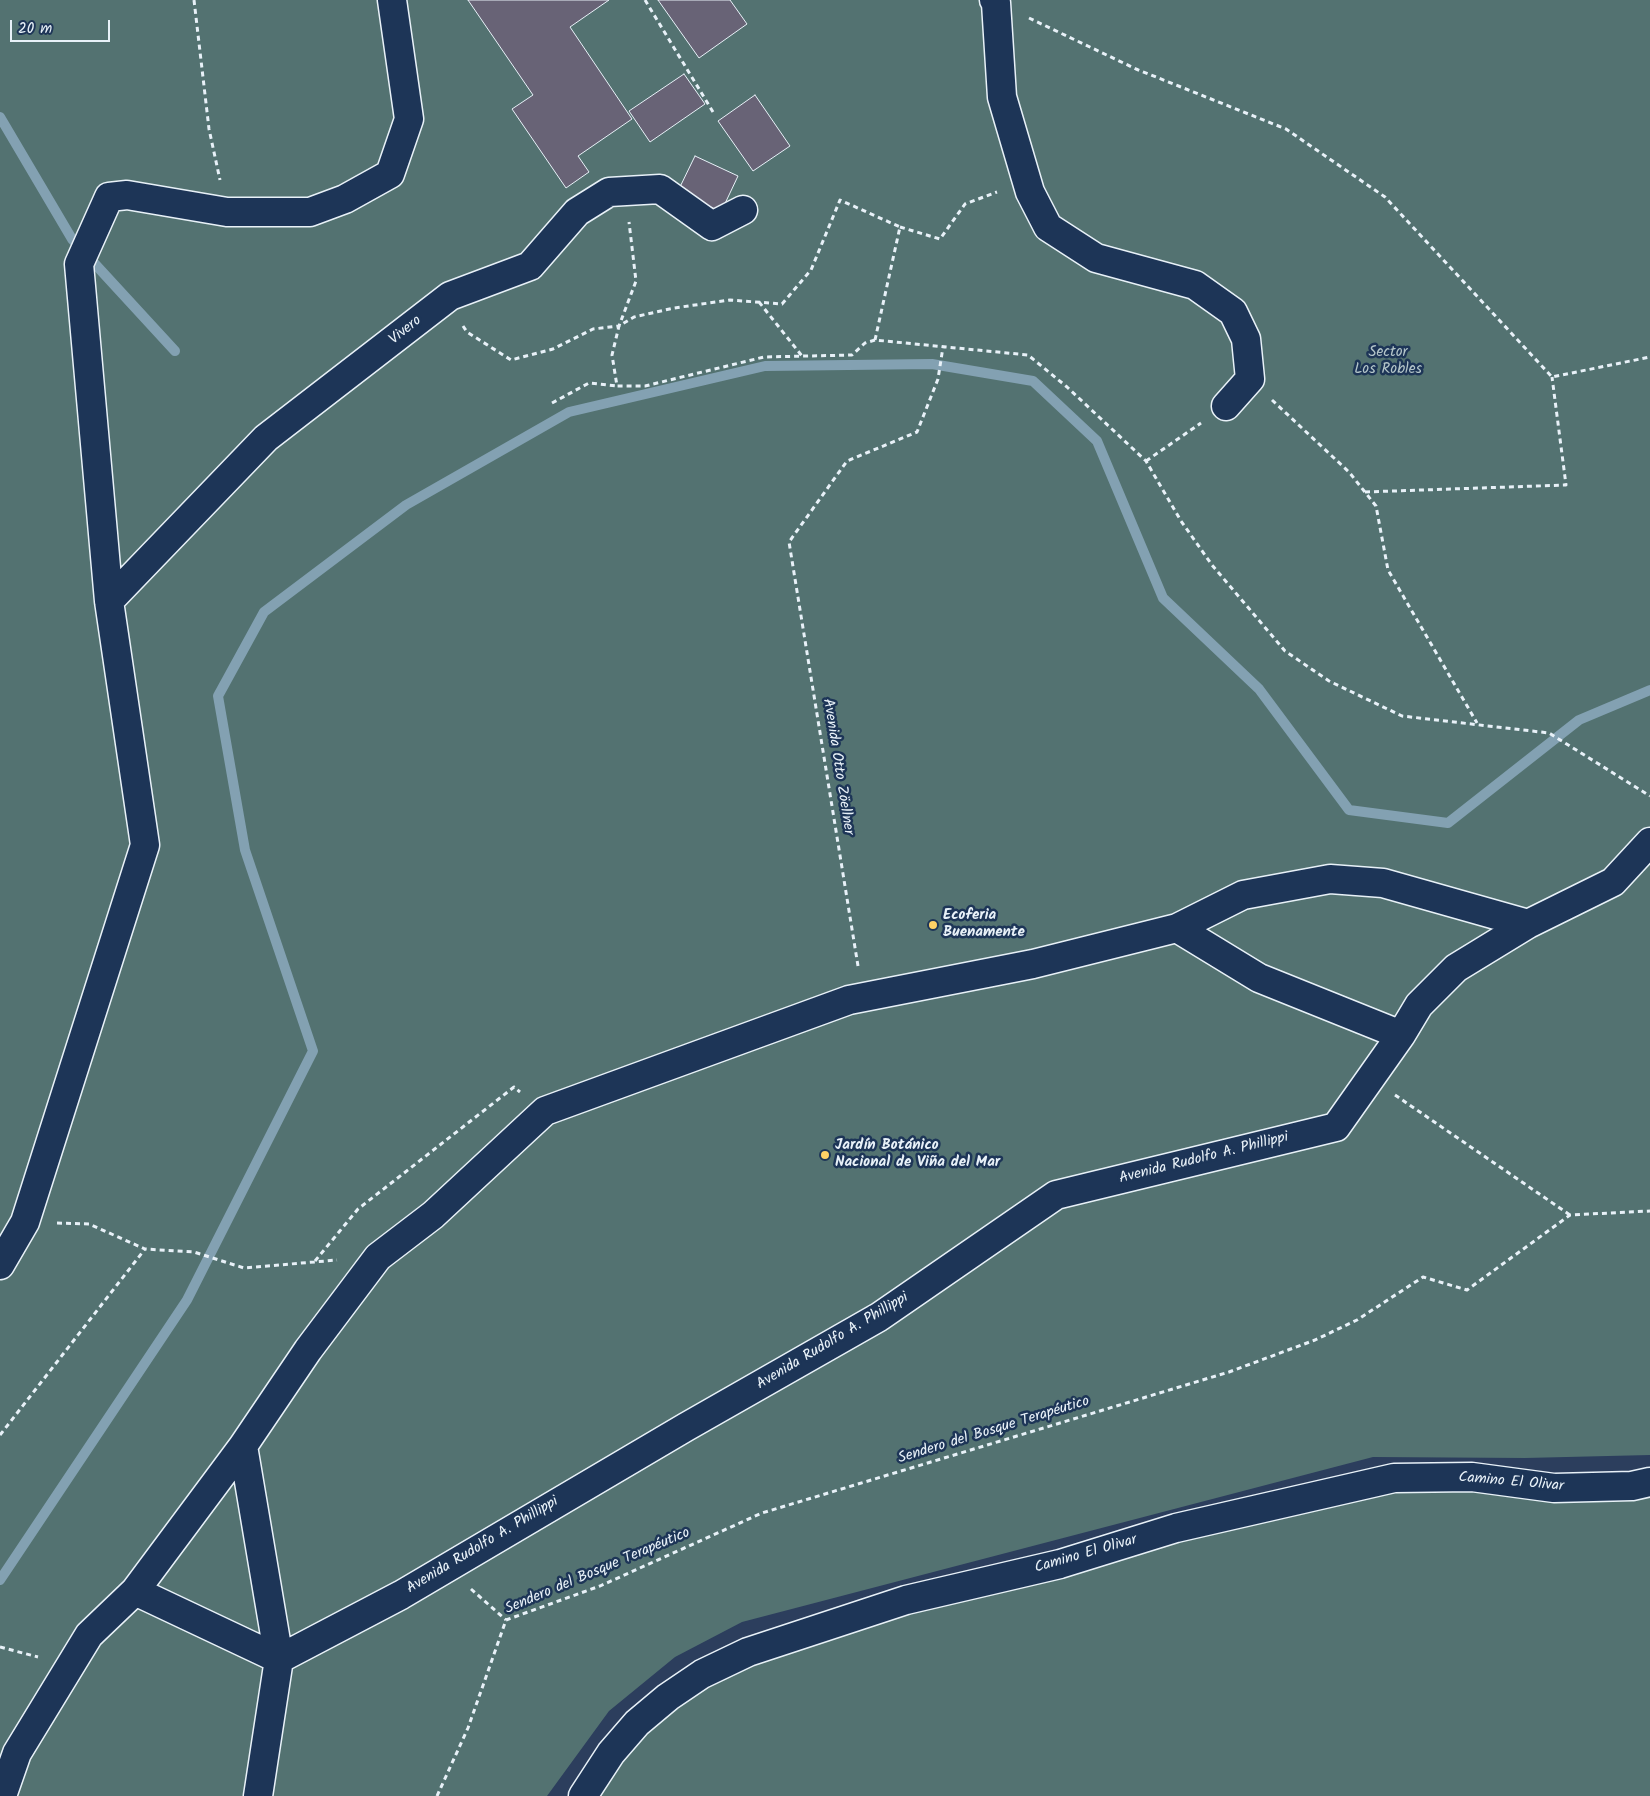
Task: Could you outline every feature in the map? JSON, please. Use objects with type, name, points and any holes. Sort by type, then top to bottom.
[{"type":"main road","points":[[0,1265],[25,1222],[145,845],[109,600],[79,264],[109,197],[127,195],[228,212],[310,212],[345,199],[390,174],[409,119],[392,0]]},
{"type":"main road","points":[[995,2],[1002,97],[1027,181],[1048,227],[1096,258],[1195,285],[1233,312],[1246,339],[1250,379],[1226,406]]},
{"type":"main road","name":"Vivero","points":[[109,600],[266,438],[450,296],[530,266],[577,212],[609,192],[660,189],[712,226],[743,210]]},
{"type":"main road","name":"Avenida Rudolfo A. Phillippi","points":[[279,1659],[401,1595],[686,1427],[880,1317],[1056,1195],[1336,1127],[1401,1035],[1419,1005],[1456,968],[1528,924],[1613,882],[1650,842]]},
{"type":"main road","points":[[2,1796],[17,1753],[89,1636],[136,1591],[243,1446],[308,1350],[378,1257],[432,1214],[545,1111],[848,1000],[1032,964],[1177,928],[1243,895],[1330,878],[1383,883],[1528,924]]},
{"type":"main road","points":[[1177,928],[1259,978],[1401,1035]]},
{"type":"main road","points":[[243,1446],[279,1659],[258,1796]]},
{"type":"main road","name":"Camino El Olivar","points":[[583,1796],[610,1753],[637,1723],[668,1696],[702,1674],[748,1652],[906,1600],[1060,1564],[1176,1528],[1394,1478],[1472,1477],[1554,1488],[1632,1486],[1650,1482]]},
{"type":"main road","points":[[136,1591],[279,1659]]},
{"type":"path","points":[[194,0],[208,130],[228,212]]},
{"type":"path","points":[[645,0],[713,112]]},
{"type":"path","points":[[995,2],[1136,69],[1286,129],[1386,197],[1552,377],[1566,485],[1364,492]]},
{"type":"path","points":[[450,296],[456,316],[467,332],[511,360],[553,349],[592,329],[619,326],[634,317],[674,308],[730,300],[782,304],[811,270],[840,200],[900,226],[940,239],[965,204],[1027,181]]},
{"type":"path","points":[[617,386],[612,356],[619,326],[636,281],[626,191]]},
{"type":"path","points":[[875,340],[900,226]]},
{"type":"path","points":[[758,302],[802,356]]},
{"type":"path","points":[[552,403],[589,383],[645,386],[764,357],[852,355],[865,343],[875,340],[1028,355],[1067,387],[1146,461],[1182,521],[1212,565],[1284,651],[1329,681],[1402,716],[1550,733],[1650,796]]},
{"type":"path","name":"Avenida Otto Zöellner","points":[[863,997],[789,542],[847,460],[917,432],[940,372],[943,347]]},
{"type":"path","points":[[1552,377],[1650,356]]},
{"type":"path","points":[[1250,379],[1349,472],[1376,506],[1388,570],[1477,724]]},
{"type":"path","points":[[1146,461],[1226,406]]},
{"type":"path","points":[[1371,1078],[1570,1215],[1650,1211]]},
{"type":"path","points":[[314,1262],[358,1209],[514,1087],[545,1111]]},
{"type":"path","name":"Sendero del Bosque Terapéutico","points":[[437,1796],[468,1728],[506,1620],[600,1586],[762,1513],[1229,1372],[1315,1340],[1357,1320],[1423,1277],[1467,1290],[1570,1215]]},
{"type":"path","points":[[25,1222],[89,1224],[145,1249],[194,1252],[244,1268],[378,1257]]},
{"type":"path","points":[[0,1435],[145,1249]]},
{"type":"path","points":[[448,1567],[506,1620]]},
{"type":"path","points":[[0,1647],[70,1666]]},
{"type":"green space","name":"Jardín Botánico Nacional de Viña del Mar","points":[[0,0],[1650,0],[1650,1455],[1525,1458],[1373,1457],[742,1622],[675,1657],[609,1711],[547,1796],[0,1796]]},
{"type":"green space","points":[[1398,1486],[1650,1492],[1650,1796],[599,1796],[627,1750],[653,1721],[723,1671],[911,1605]]},
{"type":"building","points":[[468,0],[609,0],[570,27],[632,119],[578,156],[589,172],[566,188],[512,109],[533,95]]},
{"type":"building","points":[[658,0],[730,0],[747,24],[699,58]]},
{"type":"building","points":[[684,74],[705,104],[650,142],[629,111]]},
{"type":"building","points":[[755,95],[790,146],[753,171],[718,121]]},
{"type":"building","points":[[695,156],[738,176],[721,212],[678,191]]},
{"type":"waterway","points":[[0,117],[72,239],[175,351]]},
{"type":"waterway","points":[[0,1580],[187,1300],[313,1051],[245,850],[218,696],[264,612],[406,505],[569,412],[765,366],[932,364],[1033,381],[1097,441],[1163,598],[1259,689],[1349,810],[1448,823],[1579,720],[1650,690]]},
{"type":"place","name":"Ecoferia Buenamente","points":[[933,925]]},
{"type":"place","name":"Jardín Botánico Nacional de Viña del Mar","points":[[825,1155]]},
{"type":"park label","name":"Sector Los Robles","points":[[1388,362]]}]
